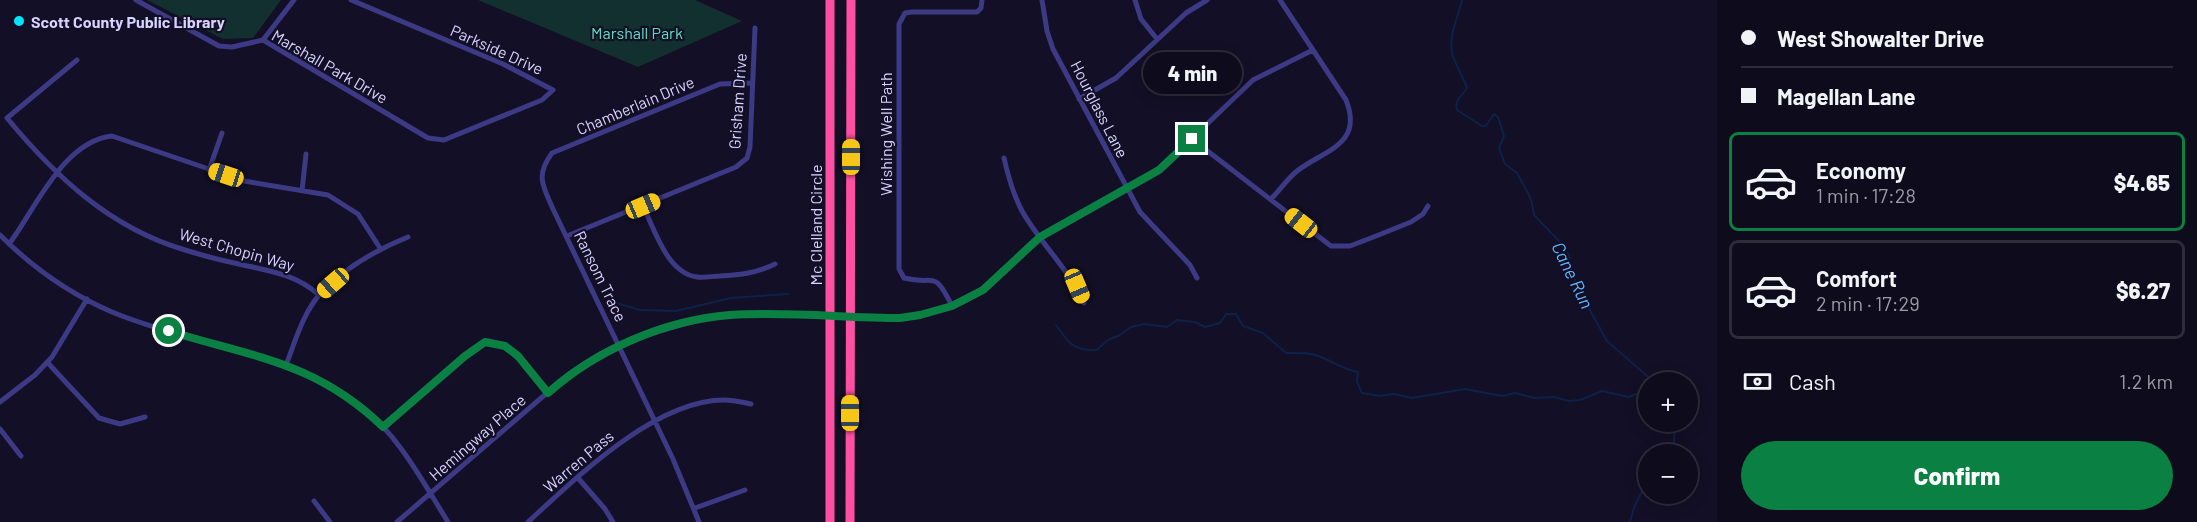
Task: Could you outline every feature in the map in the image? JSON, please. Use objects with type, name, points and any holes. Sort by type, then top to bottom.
[{"type":"highway","name":"Mc Clelland Circle","points":[[830,522],[831,0]]},
{"type":"highway","points":[[850,522],[851,0]]},
{"type":"street","name":"Marshall Park Drive","points":[[136,0],[219,46],[232,48],[263,40],[428,138],[444,140]]},
{"type":"street","points":[[263,40],[294,0]]},
{"type":"street","name":"Parkside Drive","points":[[351,0],[503,64],[553,90],[542,100],[444,140]]},
{"type":"street","name":"Wishing Well Path","points":[[952,306],[940,284],[931,280],[904,278],[898,269],[898,24],[905,13],[977,12],[981,8],[982,0]]},
{"type":"street","name":"Hourglass Lane","points":[[1042,0],[1047,31],[1053,49],[1125,188],[1140,212],[1184,259],[1197,278]]},
{"type":"street","points":[[1136,0],[1141,19],[1157,39]]},
{"type":"street","points":[[1079,99],[1116,78],[1186,13],[1207,0]]},
{"type":"street","points":[[1271,199],[1295,173],[1337,148],[1348,134],[1352,115],[1346,100],[1280,0]]},
{"type":"street","name":"Grisham Drive","points":[[567,236],[736,167],[747,158],[755,28]]},
{"type":"street","name":"Hemingway Place","points":[[397,522],[569,374],[600,354],[620,346],[668,328],[728,315],[900,318],[952,306],[983,290],[1040,237],[1159,170],[1253,80],[1313,50]]},
{"type":"street","name":"West Chopin Way","points":[[77,60],[6,118],[56,174],[110,215],[144,233],[183,249],[296,279],[319,295]]},
{"type":"street","name":"Chamberlain Drive","points":[[542,173],[543,165],[552,153],[720,84],[752,83]]},
{"type":"street","points":[[209,170],[222,133]]},
{"type":"street","points":[[9,244],[37,199],[73,156],[99,138],[112,136],[244,181],[328,195],[358,214],[374,235],[380,248]]},
{"type":"street","points":[[1192,139],[1330,246],[1350,246],[1411,222],[1423,214],[1428,206]]},
{"type":"street","points":[[302,191],[306,154]]},
{"type":"street","points":[[1004,158],[1009,180],[1022,210],[1077,286],[1084,303]]},
{"type":"street","name":"Ransom Trace","points":[[542,173],[542,183],[655,421],[695,508],[699,522]]},
{"type":"street","points":[[643,206],[670,260],[682,273],[697,277],[746,274],[761,271],[775,264]]},
{"type":"street","points":[[0,235],[24,259],[66,288],[111,312],[286,365],[335,388],[362,407],[383,427],[410,461],[448,522]]},
{"type":"street","points":[[286,365],[300,327],[319,295],[347,271],[380,248],[408,237]]},
{"type":"street","points":[[0,402],[47,362],[87,299]]},
{"type":"street","points":[[383,427],[465,356],[485,342],[505,346],[518,356],[548,393]]},
{"type":"street","points":[[47,362],[99,418],[120,424],[145,417]]},
{"type":"street","name":"Warren Pass","points":[[528,522],[603,454],[655,421],[705,402],[724,400],[751,404]]},
{"type":"street","points":[[0,429],[21,456]]},
{"type":"street","points":[[578,478],[605,509],[613,522]]},
{"type":"street","points":[[695,508],[745,490]]},
{"type":"street","points":[[314,501],[330,522]]},
{"type":"green space","points":[[147,0],[281,0],[253,38],[223,39]]},
{"type":"green space","name":"Marshall Park","points":[[478,0],[695,0],[742,21],[638,67]]},
{"type":"waterway","name":"Cane Run","points":[[1462,0],[1451,43],[1453,57],[1467,88],[1458,101],[1457,110],[1482,126],[1486,126],[1494,114],[1498,117],[1504,136],[1499,148],[1505,164],[1517,173],[1528,193],[1534,215],[1562,244],[1569,256],[1573,275],[1581,294],[1607,341],[1643,372]]},
{"type":"waterway","points":[[616,303],[640,310],[676,311],[731,298],[788,294]]},
{"type":"waterway","points":[[1056,325],[1072,345],[1097,350],[1108,340],[1131,327],[1145,324],[1167,327],[1177,320],[1195,322],[1205,327],[1220,323],[1226,314],[1236,314],[1243,326],[1263,333],[1286,353],[1317,355],[1343,368],[1358,372],[1357,382],[1362,393],[1379,396],[1394,394],[1412,398],[1465,389],[1502,396],[1515,393],[1534,398],[1554,397],[1569,401],[1580,400],[1602,391],[1629,397],[1638,393]]},
{"type":"waterway","name":"Cane Run","points":[[1673,444],[1674,432]]},
{"type":"waterway","name":"Cane Run","points":[[1630,522],[1638,499]]},
{"type":"place","name":"Scott County Public Library","points":[[19,21]]},
{"type":"route","points":[[169,331],[272,359],[305,372],[335,388],[362,407],[383,427],[465,356],[485,342],[505,346],[518,356],[548,393],[569,374],[600,354],[642,336],[698,320],[728,315],[762,314],[900,318],[952,306],[983,290],[1009,269],[1040,237],[1159,170],[1192,139]]}]
